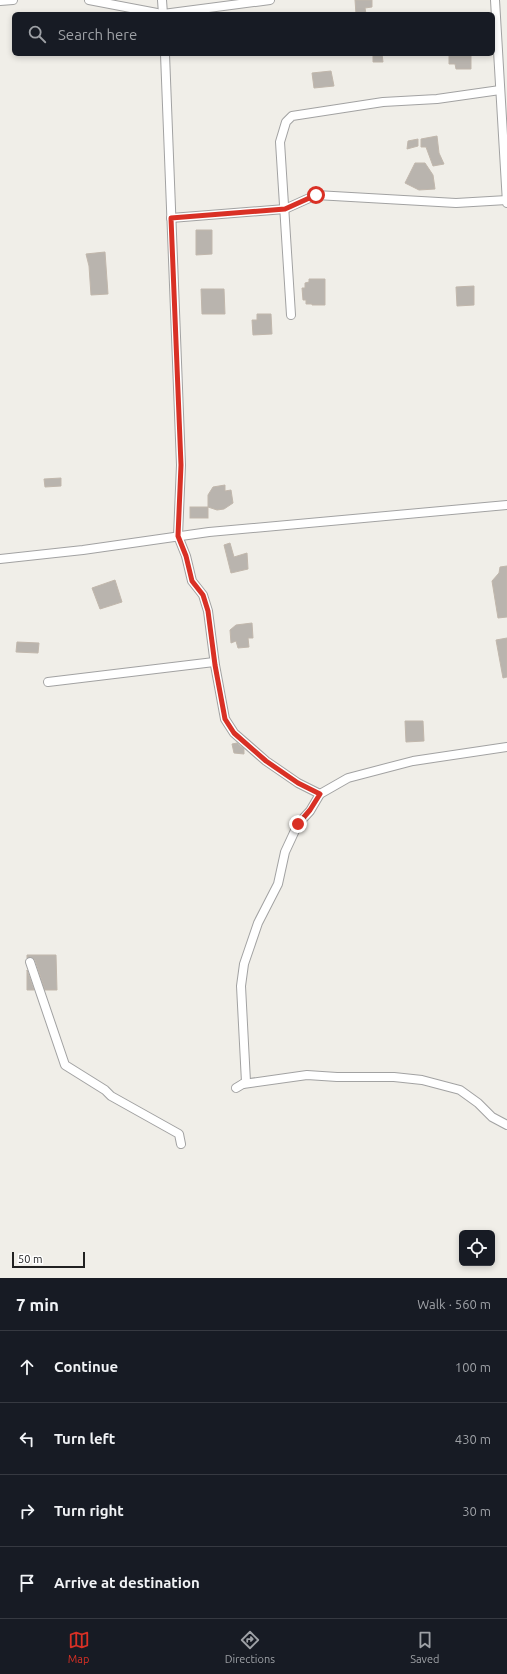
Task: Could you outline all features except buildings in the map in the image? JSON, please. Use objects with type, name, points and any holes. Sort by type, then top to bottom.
[{"type":"street","points":[[0,1],[13,0]]},
{"type":"street","points":[[89,0],[151,12]]},
{"type":"street","points":[[161,12],[162,0]]},
{"type":"street","points":[[177,12],[270,0]]},
{"type":"street","points":[[171,218],[285,209],[316,195],[456,203],[507,201],[495,0]]},
{"type":"street","points":[[165,56],[181,465],[178,536],[186,556],[192,581],[203,595],[208,611],[214,662],[225,719],[234,733],[298,783],[320,794]]},
{"type":"street","points":[[291,315],[280,142],[286,122],[292,116],[383,102],[437,99],[500,90]]},
{"type":"street","points":[[0,559],[83,550],[178,536],[507,505],[507,495]]},
{"type":"street","points":[[48,682],[214,662]]},
{"type":"street","points":[[507,746],[413,761],[348,778],[320,794],[310,810],[298,824],[285,852],[278,884],[258,923],[244,964],[241,986],[246,1082],[239,1086],[307,1075],[337,1077],[394,1077],[422,1080],[460,1090],[478,1102],[492,1117],[507,1125]]},
{"type":"street","points":[[30,962],[65,1065],[105,1090],[111,1096],[179,1134],[181,1144]]},
{"type":"route","points":[[298,824],[310,810],[320,794],[298,783],[266,761],[234,733],[225,719],[210,634],[208,611],[203,595],[192,581],[186,556],[178,536],[181,465],[171,218],[285,209],[316,195]]}]
